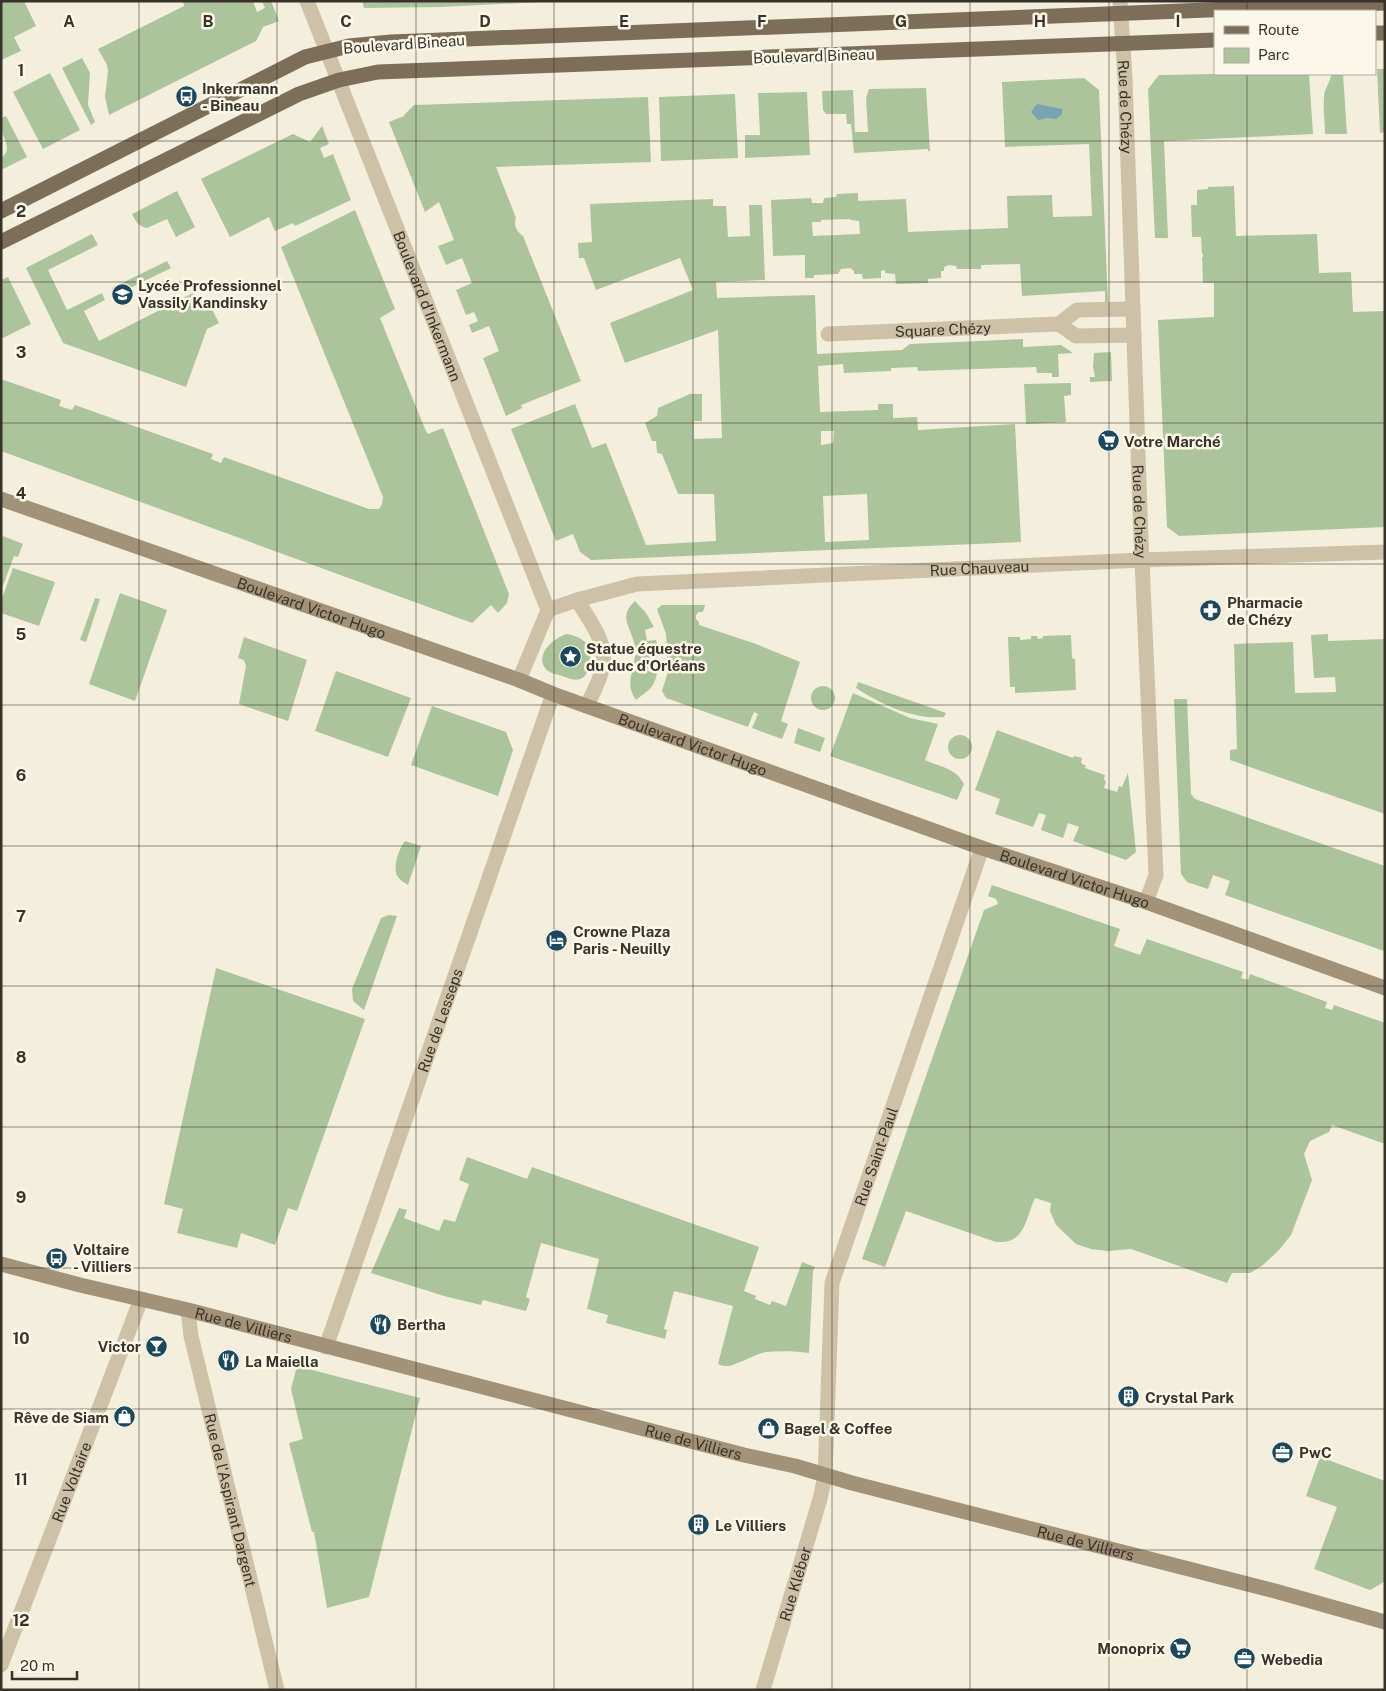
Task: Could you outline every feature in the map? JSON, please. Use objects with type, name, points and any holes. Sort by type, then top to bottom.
[{"type":"main road","name":"Boulevard Bineau","points":[[1,211],[305,57],[349,46],[391,42],[1121,8],[1385,4]]},
{"type":"main road","name":"Boulevard Bineau","points":[[1,242],[299,94],[339,80],[378,72],[1214,40]]},
{"type":"street","name":"Boulevard d'Inkermann","points":[[307,1],[548,610]]},
{"type":"street","name":"Rue de Chézy","points":[[1121,8],[1156,875],[1146,902]]},
{"type":"street","points":[[1133,309],[1077,310],[1059,324],[1076,336],[1134,335]]},
{"type":"street","name":"Square Chézy","points":[[828,334],[1059,324]]},
{"type":"street","name":"Boulevard Victor Hugo","points":[[1,499],[519,680],[553,694],[982,848],[1146,902],[1385,988]]},
{"type":"street","name":"Rue Chauveau","points":[[548,610],[636,584],[1142,560],[1385,552]]},
{"type":"street","points":[[577,600],[604,648],[603,667],[587,706]]},
{"type":"street","points":[[519,680],[548,610]]},
{"type":"street","name":"Rue de Lesseps","points":[[326,1346],[553,694]]},
{"type":"street","name":"Rue Saint-Paul","points":[[825,1476],[832,1283],[982,848]]},
{"type":"street","name":"Rue de Villiers","points":[[1,1264],[80,1286],[188,1310],[795,1466],[825,1476],[1275,1591],[1385,1622]]},
{"type":"street","name":"Rue Voltaire","points":[[1,1665],[141,1299]]},
{"type":"street","name":"Rue de l'Aspirant Dargent","points":[[188,1310],[193,1346],[277,1690]]},
{"type":"street","name":"Rue Kléber","points":[[763,1690],[820,1499],[825,1476]]},
{"type":"green space","points":[[1,1],[24,1],[36,26],[14,37],[21,51],[1,60]]},
{"type":"green space","points":[[183,1],[253,1],[257,12],[265,8],[262,1],[271,1],[279,21],[263,27],[256,41],[109,115],[105,97],[107,65],[98,49],[184,6]]},
{"type":"green space","points":[[362,1],[561,1],[441,7],[364,8]]},
{"type":"green space","points":[[82,58],[90,73],[88,105],[95,122],[91,125],[62,68]]},
{"type":"green space","points":[[1377,69],[1385,69],[1385,132],[1380,133]]},
{"type":"green space","points":[[50,73],[80,130],[43,149],[13,92]]},
{"type":"green space","points":[[1159,75],[1309,75],[1313,134],[1164,141],[1168,238],[1155,238],[1148,89]]},
{"type":"green space","points":[[1331,75],[1343,75],[1347,134],[1325,134],[1324,94]]},
{"type":"green space","points":[[1084,78],[1099,90],[1108,303],[1105,303],[1105,291],[1022,296],[1020,264],[981,265],[981,269],[957,269],[956,266],[949,265],[944,267],[944,271],[941,271],[941,278],[928,279],[928,283],[896,284],[895,274],[885,273],[885,270],[881,271],[881,278],[863,279],[862,274],[854,274],[854,271],[850,268],[841,269],[838,274],[814,275],[814,278],[805,278],[805,255],[773,256],[771,200],[811,198],[812,203],[823,203],[824,198],[836,197],[837,194],[858,193],[858,201],[906,199],[908,232],[1008,228],[1007,196],[1052,195],[1053,217],[1092,216],[1089,144],[1005,147],[1002,82]],"holes":[[[821,220],[859,221],[860,234],[813,236],[812,222],[821,222]]]},
{"type":"green space","points":[[926,88],[930,151],[928,149],[854,153],[851,124],[847,124],[846,114],[826,114],[823,110],[822,91],[853,90],[855,132],[868,132],[866,98],[869,89]]},
{"type":"green space","points":[[807,92],[810,155],[745,158],[745,135],[760,135],[758,93]]},
{"type":"green space","points":[[735,94],[738,158],[661,161],[659,97]]},
{"type":"green space","points":[[648,97],[651,162],[496,167],[516,218],[516,228],[523,236],[581,381],[521,405],[522,408],[506,416],[483,358],[499,351],[489,326],[472,333],[469,325],[478,321],[474,312],[466,315],[456,290],[472,283],[462,258],[446,265],[438,246],[454,240],[439,202],[425,212],[389,122],[404,116],[414,105]]},
{"type":"green space","points":[[6,116],[27,157],[1,170],[1,158],[7,149],[1,118]]},
{"type":"green space","points":[[322,126],[329,144],[320,148],[324,158],[333,154],[351,200],[295,226],[293,223],[275,231],[269,217],[230,237],[201,179],[293,134],[310,142]]},
{"type":"green space","points":[[1234,186],[1236,236],[1317,234],[1319,273],[1351,272],[1353,312],[1385,311],[1385,527],[1179,536],[1167,527],[1158,320],[1214,317],[1214,283],[1203,283],[1201,237],[1192,237],[1191,205],[1197,205],[1197,190],[1208,189],[1208,187]]},
{"type":"green space","points":[[177,191],[195,227],[176,237],[167,219],[147,228],[139,225],[132,214]]},
{"type":"green space","points":[[713,199],[713,206],[726,206],[728,237],[750,236],[749,205],[762,205],[765,280],[716,282],[717,298],[815,295],[817,354],[902,350],[910,344],[1023,339],[1023,347],[1061,345],[1073,353],[1058,354],[1059,377],[1052,377],[1052,373],[1037,373],[1036,367],[918,371],[917,367],[891,368],[891,371],[844,373],[843,364],[818,366],[820,412],[878,410],[878,404],[893,404],[893,418],[917,417],[918,430],[1015,424],[1021,542],[591,560],[580,552],[573,534],[556,541],[511,429],[575,404],[592,448],[606,443],[646,545],[716,541],[714,494],[678,494],[662,454],[657,453],[656,441],[652,441],[645,423],[657,416],[658,408],[690,394],[702,394],[702,421],[694,421],[694,439],[722,438],[718,330],[625,363],[610,323],[693,290],[680,258],[596,290],[584,258],[579,258],[578,243],[592,242],[590,204]],"holes":[[[821,431],[834,431],[833,443],[821,445]],[[867,494],[869,540],[825,542],[823,496]]]},
{"type":"green space","points":[[355,210],[395,309],[380,318],[425,429],[428,434],[443,428],[509,594],[507,603],[498,613],[491,605],[472,623],[1,451],[1,379],[61,400],[59,406],[72,410],[75,405],[213,454],[211,459],[221,463],[224,457],[369,509],[379,509],[383,497],[281,247]]},
{"type":"green space","points":[[92,234],[98,245],[48,270],[67,310],[102,293],[105,300],[84,311],[99,341],[193,293],[199,304],[207,300],[219,323],[207,329],[186,387],[63,343],[26,268]]},
{"type":"green space","points":[[167,261],[171,268],[116,295],[112,288]]},
{"type":"green space","points":[[8,277],[31,324],[1,339],[1,280]]},
{"type":"green space","points":[[1111,352],[1112,381],[1090,382],[1090,377],[1095,377],[1093,367],[1094,353]]},
{"type":"green space","points":[[1071,383],[1071,395],[1064,396],[1066,422],[1026,424],[1024,384]]},
{"type":"green space","points":[[3,536],[23,544],[18,557],[14,556],[1,591],[1,541]]},
{"type":"green space","points":[[13,568],[55,582],[39,626],[1,613],[1,601]]},
{"type":"green space","points":[[120,593],[167,610],[135,701],[89,684]]},
{"type":"green space","points":[[95,598],[100,599],[86,642],[80,640]]},
{"type":"green space","points":[[635,601],[646,613],[654,627],[645,630],[647,641],[656,640],[658,648],[635,647],[626,618],[627,612]]},
{"type":"green space","points":[[662,605],[705,605],[703,612],[699,612],[696,615],[699,625],[756,644],[800,662],[781,721],[788,724],[782,739],[752,728],[758,714],[754,712],[748,727],[666,698],[662,691],[668,672],[667,652],[682,651],[681,645],[667,647],[666,634],[657,609]]},
{"type":"green space","points":[[567,634],[580,638],[590,650],[590,663],[586,675],[576,680],[551,673],[545,668],[543,662],[544,651],[548,646],[557,638]]},
{"type":"green space","points":[[1328,634],[1328,641],[1385,639],[1385,814],[1230,760],[1230,750],[1237,749],[1234,644],[1293,642],[1295,693],[1336,692],[1335,677],[1314,678],[1311,635]]},
{"type":"green space","points":[[1071,635],[1072,658],[1075,659],[1076,690],[1015,693],[1015,687],[1010,687],[1008,637],[1020,637],[1020,640],[1031,639],[1031,636],[1037,636],[1038,639],[1043,638],[1043,636]]},
{"type":"green space","points":[[244,637],[307,660],[288,721],[239,704],[246,666],[244,660],[238,658]]},
{"type":"green space","points":[[639,653],[657,653],[658,658],[649,658],[648,671],[657,673],[656,678],[650,688],[636,700],[630,684],[635,656]]},
{"type":"green space","points":[[336,671],[411,698],[388,757],[315,731]]},
{"type":"green space","points":[[858,682],[946,713],[944,717],[932,717],[898,710],[856,688]]},
{"type":"green space","points":[[823,686],[828,687],[834,693],[834,703],[828,709],[823,710],[818,709],[812,703],[811,698],[812,693],[818,687]]},
{"type":"green space","points":[[853,693],[910,718],[938,724],[925,760],[952,771],[961,779],[964,784],[957,800],[830,756]]},
{"type":"green space","points":[[1174,699],[1187,699],[1191,794],[1195,799],[1385,866],[1384,951],[1225,895],[1230,881],[1213,875],[1208,889],[1187,882],[1181,874]]},
{"type":"green space","points":[[432,706],[506,732],[513,750],[498,796],[411,765]]},
{"type":"green space","points":[[798,728],[825,738],[820,752],[794,743]]},
{"type":"green space","points":[[997,730],[1073,758],[1074,756],[1082,758],[1081,763],[1086,766],[1085,768],[1105,775],[1104,788],[1117,792],[1119,786],[1122,787],[1128,773],[1136,852],[1126,860],[1073,841],[1079,827],[1068,823],[1063,838],[1041,830],[1046,815],[1039,813],[1033,827],[995,814],[1000,799],[975,790]]},
{"type":"green space","points":[[960,735],[965,736],[971,742],[971,752],[965,758],[960,759],[955,758],[949,752],[948,747],[949,742],[955,736]]},
{"type":"green space","points":[[405,841],[421,846],[408,885],[396,873],[399,853]]},
{"type":"green space","points":[[992,885],[1120,929],[1114,946],[1140,955],[1147,939],[1243,972],[1241,978],[1248,980],[1250,974],[1327,1002],[1325,1008],[1332,1010],[1334,1005],[1385,1023],[1385,1144],[1332,1125],[1329,1132],[1310,1141],[1304,1154],[1312,1180],[1291,1235],[1263,1265],[1250,1273],[1232,1273],[1227,1283],[1131,1249],[1108,1251],[1091,1249],[1076,1244],[1056,1225],[1050,1211],[1051,1203],[1035,1198],[1023,1229],[1013,1239],[1006,1242],[996,1242],[906,1211],[885,1267],[862,1259],[984,910],[998,904],[996,899],[988,896]]},
{"type":"green space","points":[[389,915],[397,916],[364,1010],[353,1001],[352,989],[381,918]]},
{"type":"green space","points":[[216,968],[365,1019],[297,1211],[288,1208],[275,1245],[241,1233],[237,1248],[177,1233],[183,1209],[164,1204]]},
{"type":"green space","points":[[467,1157],[527,1179],[532,1167],[759,1247],[744,1291],[756,1296],[755,1299],[770,1305],[772,1301],[786,1306],[802,1262],[815,1267],[813,1271],[809,1353],[788,1351],[766,1352],[729,1366],[718,1364],[733,1306],[674,1291],[664,1329],[667,1330],[665,1339],[606,1323],[608,1315],[587,1309],[599,1259],[541,1243],[526,1297],[530,1299],[526,1311],[483,1300],[481,1305],[444,1296],[371,1273],[399,1208],[407,1210],[404,1218],[439,1231],[444,1219],[455,1222],[469,1184],[459,1180]]},
{"type":"green space","points":[[297,1366],[420,1398],[369,1597],[327,1608],[314,1532],[312,1532],[289,1443],[303,1439],[291,1389]]},
{"type":"green space","points":[[1320,1457],[1385,1481],[1385,1580],[1370,1590],[1314,1569],[1337,1507],[1306,1496]]},
{"type":"water","points":[[1037,104],[1062,109],[1062,114],[1056,119],[1038,120],[1031,112]]},
{"type":"place","name":"Inkermann - Bineau","points":[[186,97]]},
{"type":"place","name":"Lycée Professionnel Vassily Kandinsky","points":[[122,294]]},
{"type":"place","name":"Votre Marché","points":[[1108,441]]},
{"type":"place","name":"Pharmacie de Chézy","points":[[1211,611]]},
{"type":"place","name":"Statue équestre du duc d'Orléans","points":[[570,657]]},
{"type":"place","name":"Crowne Plaza Paris - Neuilly","points":[[557,940]]},
{"type":"place","name":"Voltaire - Villiers","points":[[57,1258]]},
{"type":"place","name":"Bertha","points":[[381,1324]]},
{"type":"place","name":"Victor","points":[[157,1346]]},
{"type":"place","name":"La Maiella","points":[[229,1361]]},
{"type":"place","name":"Crystal Park","points":[[1129,1397]]},
{"type":"place","name":"Rêve de Siam","points":[[125,1417]]},
{"type":"place","name":"Bagel & Coffee","points":[[768,1428]]},
{"type":"place","name":"PwC","points":[[1283,1452]]},
{"type":"place","name":"Le Villiers","points":[[699,1525]]},
{"type":"place","name":"Monoprix","points":[[1181,1648]]},
{"type":"place","name":"Webedia","points":[[1245,1659]]}]
